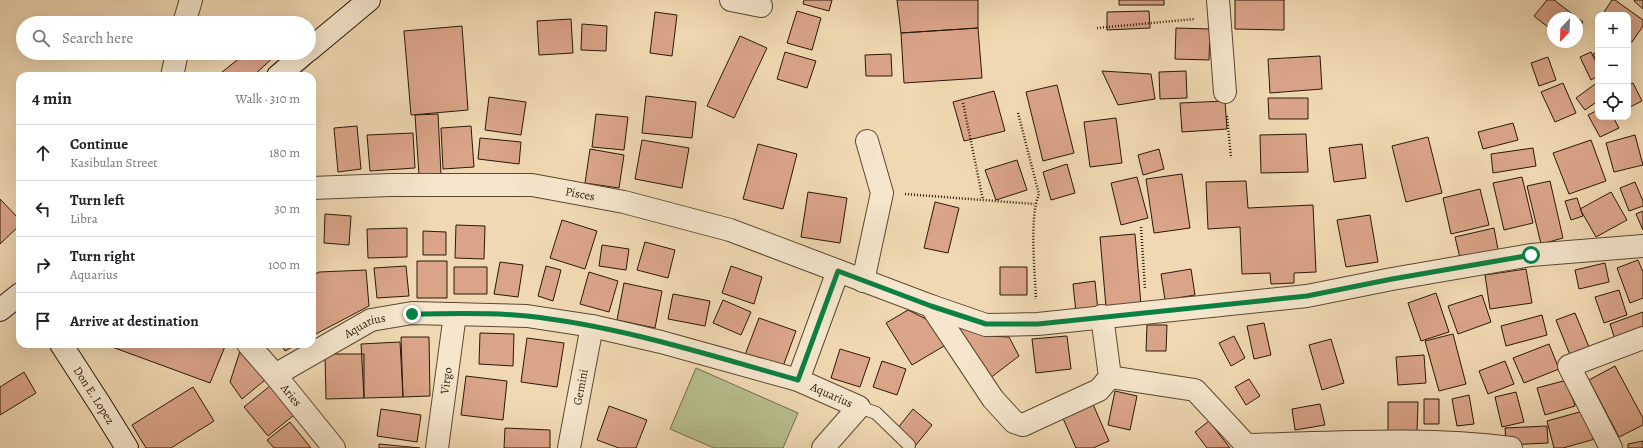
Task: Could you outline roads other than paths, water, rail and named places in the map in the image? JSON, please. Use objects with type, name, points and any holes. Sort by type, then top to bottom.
[{"type":"street","points":[[186,16],[191,0]]},
{"type":"street","points":[[316,44],[369,0]]},
{"type":"street","points":[[731,0],[761,6]]},
{"type":"street","points":[[1219,8],[1225,92]]},
{"type":"street","points":[[173,72],[176,60]]},
{"type":"street","points":[[283,72],[297,60]]},
{"type":"street","points":[[863,281],[882,192],[867,141]]},
{"type":"street","name":"Pisces","points":[[316,188],[390,185],[532,185],[624,202],[730,230],[931,306],[986,324],[1038,324],[1146,311],[1307,296],[1392,279],[1531,255],[1643,246]]},
{"type":"street","points":[[798,380],[838,271]]},
{"type":"street","points":[[0,310],[16,297]]},
{"type":"street","points":[[931,306],[993,399],[1014,422],[1023,425],[1099,390],[1110,377],[1102,316]]},
{"type":"street","name":"Aquarius","points":[[275,375],[371,320],[412,314],[527,316],[592,326],[662,342],[798,380],[859,407]]},
{"type":"street","name":"Virgo","points":[[437,448],[455,314]]},
{"type":"street","name":"Gemini","points":[[568,448],[592,326]]},
{"type":"street","points":[[1611,448],[1569,366],[1643,338]]},
{"type":"street","name":"Don E. Lopez","points":[[64,348],[127,448]]},
{"type":"street","name":"Aries","points":[[251,348],[334,448]]},
{"type":"street","points":[[1110,377],[1195,390],[1248,447],[1395,442],[1511,448]]},
{"type":"street","points":[[823,448],[859,407]]},
{"type":"lane","points":[[859,407],[876,413],[909,445]]}]
